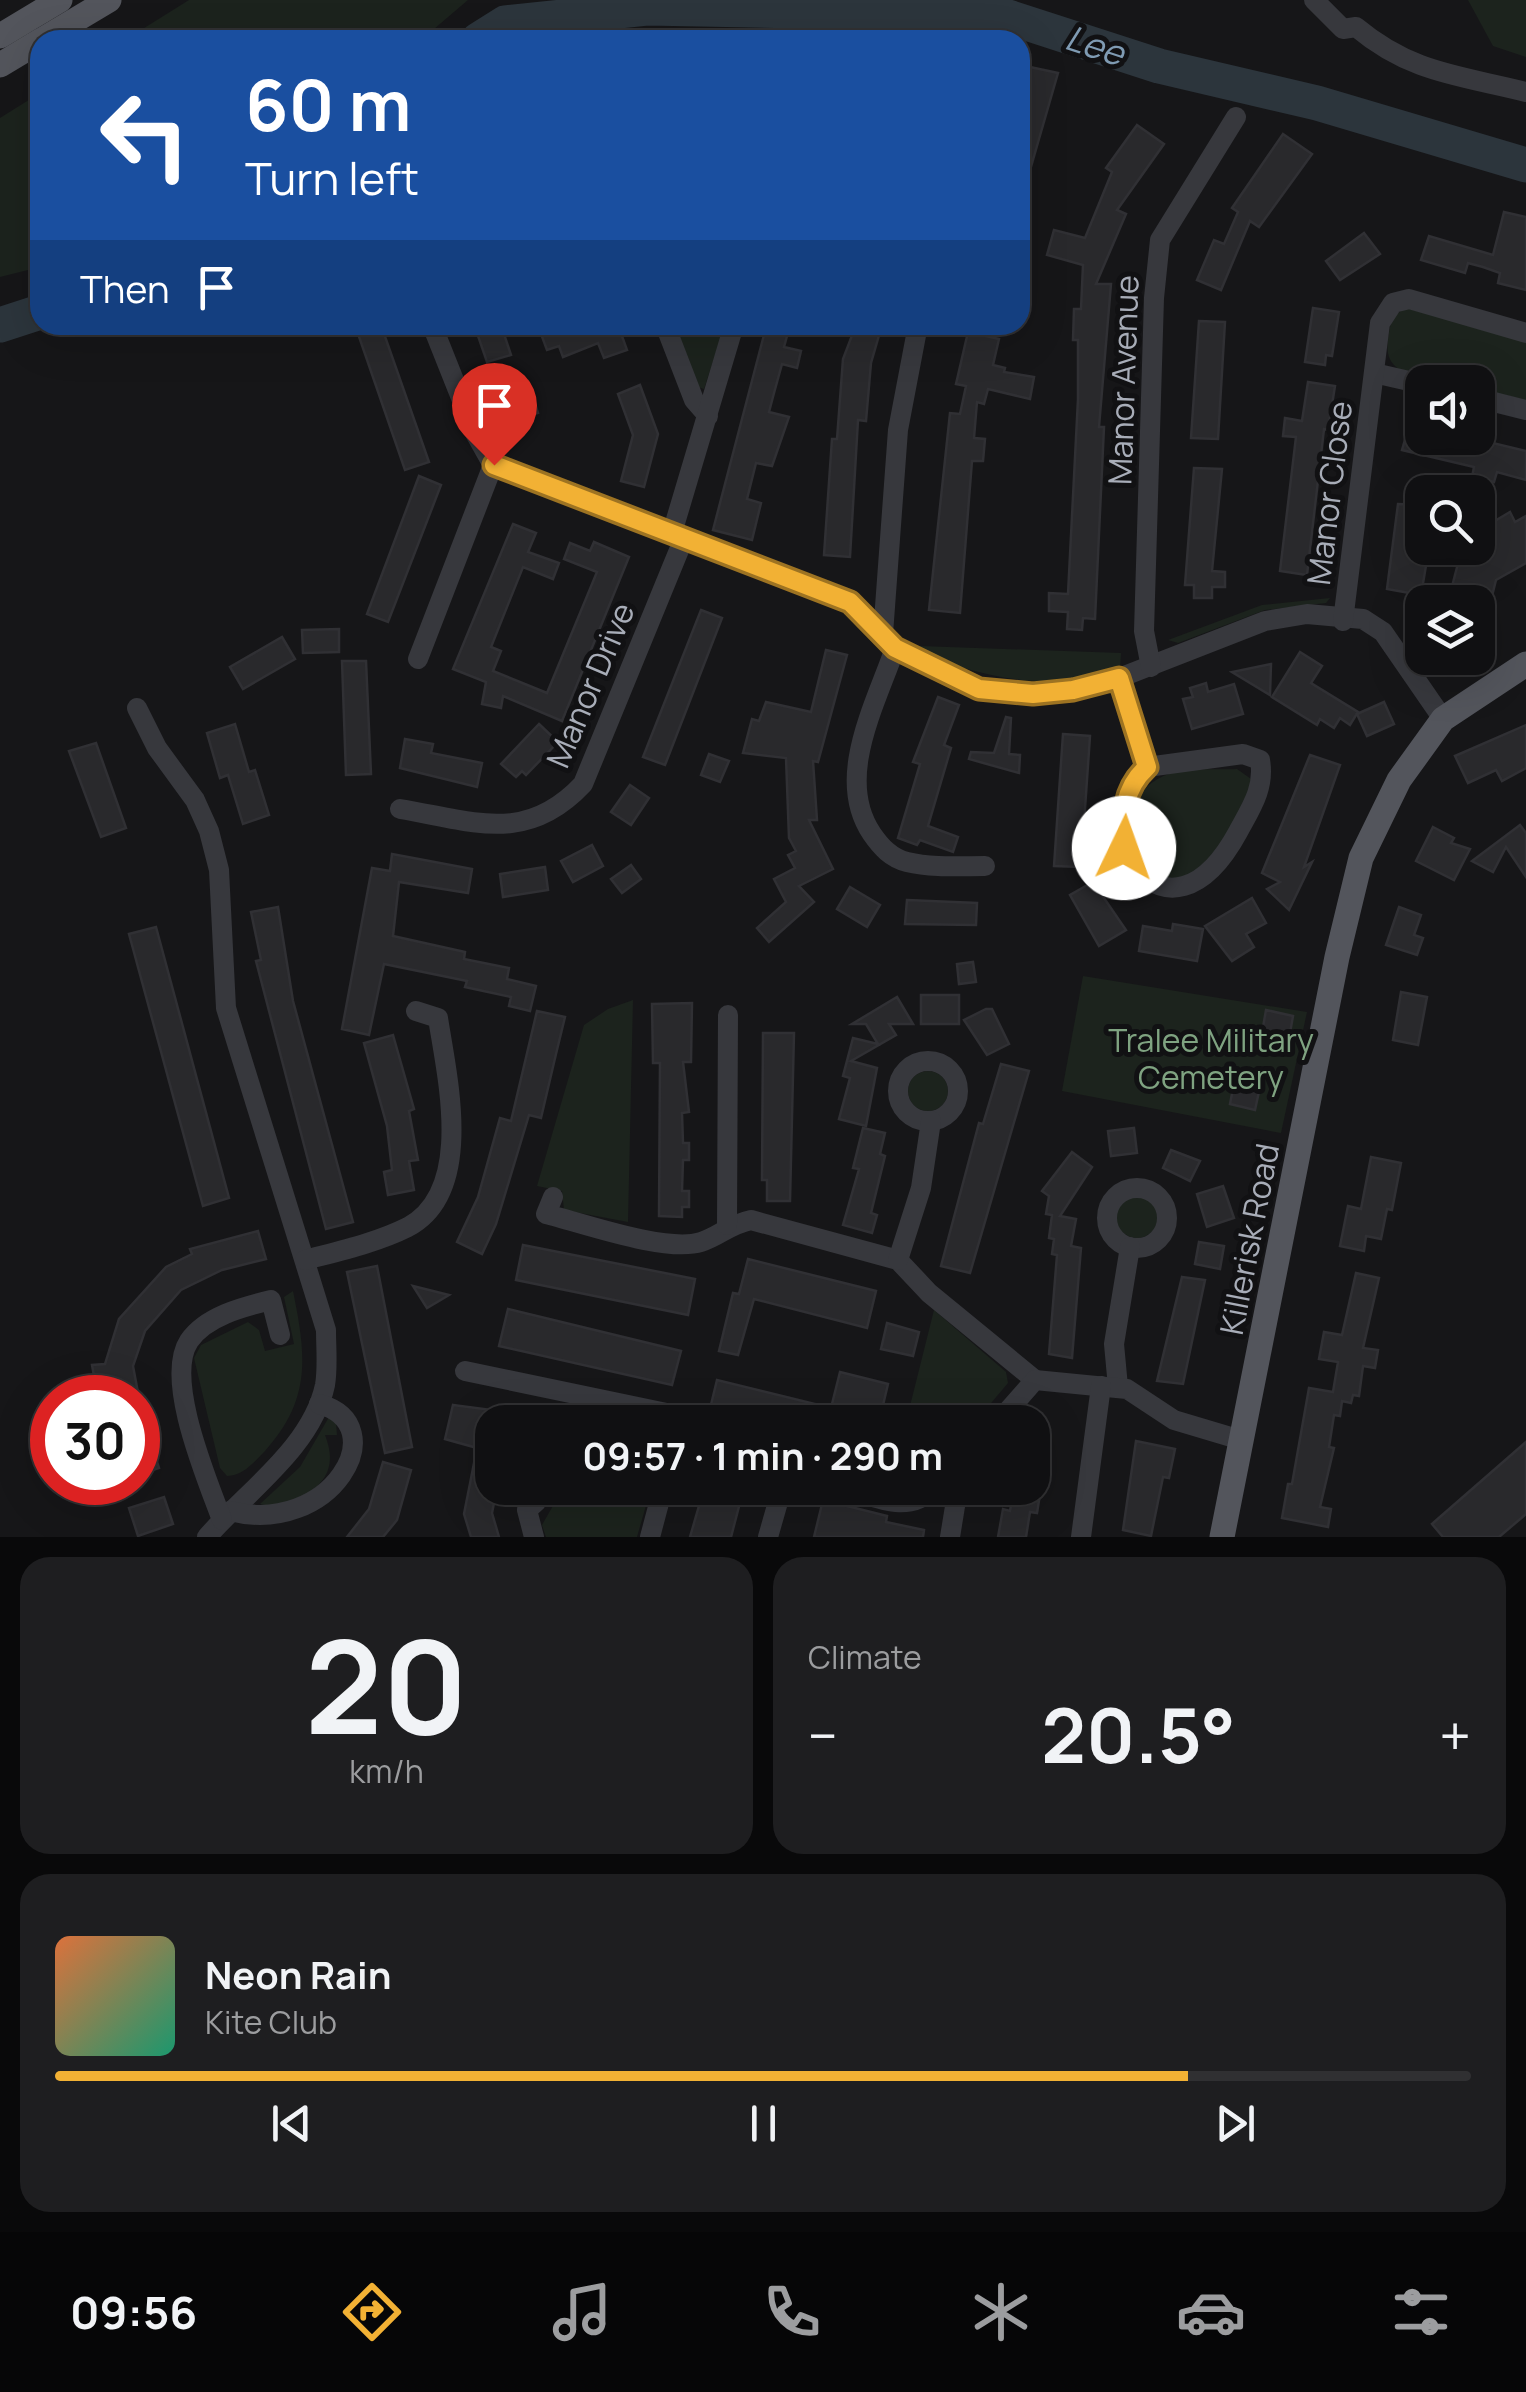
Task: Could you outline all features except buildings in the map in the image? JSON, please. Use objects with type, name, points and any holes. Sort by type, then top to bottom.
[{"type":"main road","points":[[0,36],[60,0]]},
{"type":"main road","points":[[59,30],[109,0]]},
{"type":"main road","points":[[0,66],[30,48]]},
{"type":"main road","name":"Killerisk Road","points":[[1222,1537],[1337,957],[1361,858],[1398,780],[1443,719],[1526,664]]},
{"type":"street","points":[[1314,0],[1343,29],[1356,27],[1386,52],[1436,72],[1526,92]]},
{"type":"street","name":"Manor Avenue","points":[[1151,666],[1144,631],[1154,298],[1160,240],[1236,117]]},
{"type":"street","name":"Manor Close","points":[[1343,620],[1380,323],[1393,303],[1409,299],[1526,333]]},
{"type":"street","points":[[436,335],[474,433],[494,465],[850,602],[889,641],[979,689],[1033,694],[1073,690],[1119,678],[1265,621],[1306,614],[1363,619],[1382,632],[1443,719]]},
{"type":"street","points":[[669,335],[694,400],[708,416]]},
{"type":"street","name":"Manor Drive","points":[[400,809],[508,827],[545,817],[563,806],[583,784],[678,536],[731,335]]},
{"type":"street","points":[[916,335],[898,430],[889,641],[860,752],[856,791],[864,822],[884,850],[903,862],[985,866]]},
{"type":"street","name":"Manor Close","points":[[1374,372],[1405,380]]},
{"type":"street","points":[[1495,402],[1526,410]]},
{"type":"street","points":[[418,659],[494,465]]},
{"type":"street","points":[[1119,678],[1147,767]]},
{"type":"street","points":[[137,708],[157,748],[195,800],[209,831],[220,870],[226,1008],[326,1330],[325,1382],[319,1404],[268,1476],[207,1537]]},
{"type":"street","points":[[1244,754],[1260,760],[1264,778],[1221,862],[1195,884],[1178,890],[1154,884],[1138,871],[1124,848],[1123,810],[1132,780],[1147,767],[1244,754]]},
{"type":"street","points":[[305,1260],[411,1225],[430,1207],[443,1181],[454,1134],[438,1018],[416,1012]]},
{"type":"street","points":[[727,1225],[728,1015]]},
{"type":"street","points":[[898,1260],[920,1188],[932,1122]]},
{"type":"street","points":[[553,1197],[546,1214],[676,1244],[702,1242],[727,1225],[751,1220],[898,1260],[929,1292],[1035,1380],[1110,1387],[1174,1420],[1242,1440]]},
{"type":"street","points":[[1081,1537],[1110,1387],[1130,1247]]},
{"type":"street","points":[[280,1335],[270,1300],[237,1308],[206,1325],[190,1339],[182,1358],[185,1401],[226,1516],[258,1529],[288,1532]]},
{"type":"street","points":[[464,1371],[628,1405]]},
{"type":"street","points":[[1013,1405],[1035,1380]]},
{"type":"street","points":[[319,1404],[344,1419],[352,1441],[345,1492],[326,1516]]},
{"type":"street","points":[[532,1505],[526,1510],[534,1537]]},
{"type":"street","points":[[650,1537],[659,1505]]},
{"type":"street","points":[[768,1537],[777,1505]]},
{"type":"street","points":[[950,1537],[955,1505]]},
{"type":"green space","points":[[189,0],[468,0],[433,30],[141,30]]},
{"type":"green space","points":[[1468,0],[1526,0],[1526,57],[1493,46]]},
{"type":"green space","points":[[30,99],[30,270],[0,277],[0,118]]},
{"type":"green space","points":[[1406,308],[1526,341],[1526,400],[1495,393],[1495,365],[1405,365],[1404,372],[1389,357],[1392,317]]},
{"type":"green space","points":[[676,335],[722,335],[704,389],[698,387]]},
{"type":"green space","points":[[1330,598],[1326,603],[1265,610],[1178,643],[1168,640],[1262,605]]},
{"type":"green space","points":[[920,646],[1121,653],[1120,668],[1080,679],[1020,680],[943,662]]},
{"type":"green space","points":[[1237,769],[1251,779],[1226,835],[1201,867],[1177,879],[1156,874],[1140,858],[1132,834],[1133,809],[1147,787],[1175,772]]},
{"type":"green space","name":"Tralee Military Cemetery","points":[[1083,976],[1307,1012],[1281,1133],[1062,1091]]},
{"type":"green space","points":[[633,1000],[628,1222],[564,1210],[562,1191],[537,1186],[584,1025],[608,1009]]},
{"type":"green space","points":[[928,1071],[942,1077],[948,1091],[942,1105],[928,1111],[914,1105],[908,1091],[914,1077]]},
{"type":"green space","points":[[1137,1196],[1152,1202],[1158,1217],[1152,1232],[1137,1238],[1122,1232],[1116,1217],[1122,1202]]},
{"type":"green space","points":[[293,1291],[302,1356],[298,1394],[280,1432],[265,1451],[243,1471],[227,1476],[220,1468],[194,1358],[201,1345],[248,1322],[259,1330],[265,1351],[294,1344],[284,1297]]},
{"type":"green space","points":[[934,1310],[1006,1372],[1008,1383],[989,1405],[910,1405]]},
{"type":"green space","points":[[329,1417],[336,1423],[337,1435],[325,1435],[330,1461],[322,1480],[284,1509],[260,1504],[300,1467]]},
{"type":"green space","points":[[553,1505],[646,1505],[637,1537],[546,1537],[542,1525]]},
{"type":"waterway","name":"Lee","points":[[494,30],[505,23],[647,8],[1002,15],[1159,66],[1317,103],[1526,165]]},
{"type":"waterway","name":"Lee","points":[[0,325],[30,315]]},
{"type":"route","points":[[494,465],[850,602],[873,620],[895,648],[953,680],[979,689],[1033,694],[1073,690],[1119,678],[1147,767],[1132,780],[1123,810],[1124,848]]}]
